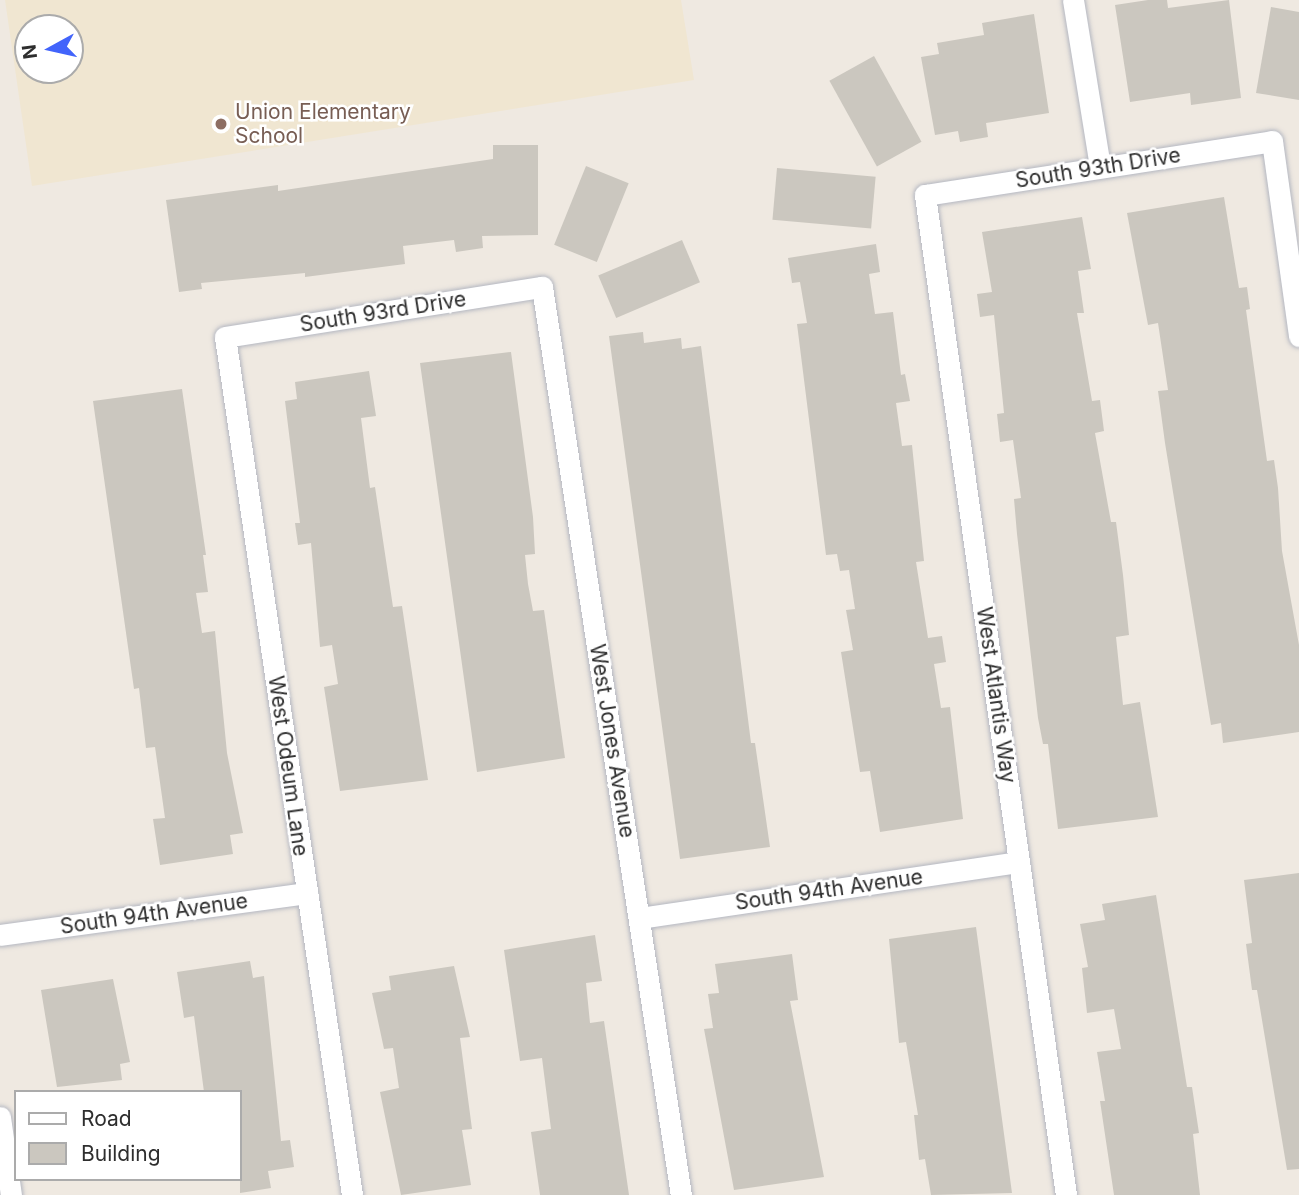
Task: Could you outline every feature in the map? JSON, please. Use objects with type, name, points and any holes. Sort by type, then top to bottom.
[{"type":"street","points":[[1073,0],[1100,167]]},
{"type":"street","name":"South 93th Drive","points":[[925,195],[1272,141],[1299,336]]},
{"type":"street","name":"West Atlantis Way","points":[[925,195],[1066,1195]]},
{"type":"street","name":"South 93rd Drive","points":[[225,337],[542,287]]},
{"type":"street","name":"West Jones Avenue","points":[[542,287],[681,1195]]},
{"type":"street","name":"West Odeum Lane","points":[[225,337],[352,1195]]},
{"type":"street","name":"South 94th Avenue","points":[[639,918],[1019,862]]},
{"type":"street","name":"South 94th Avenue","points":[[0,935],[307,893]]},
{"type":"street","points":[[0,1117],[11,1195]]},
{"type":"shaded area","name":"Union Elementary School","points":[[5,0],[681,0],[694,80],[32,186],[17,84],[84,84],[84,14],[14,14],[14,62]]},
{"type":"building","points":[[1167,0],[1168,8],[1229,0],[1241,98],[1191,105],[1190,93],[1130,102],[1115,5]]},
{"type":"building","points":[[1271,7],[1299,12],[1299,100],[1256,93]]},
{"type":"building","points":[[1034,14],[1049,113],[986,123],[988,137],[960,142],[958,131],[935,135],[921,57],[939,54],[937,43],[984,35],[982,23]]},
{"type":"building","points":[[874,56],[922,142],[877,166],[829,81]]},
{"type":"building","points":[[493,145],[538,145],[538,235],[482,236],[483,248],[456,252],[454,240],[403,246],[405,264],[305,277],[305,273],[201,283],[202,289],[179,292],[166,200],[278,185],[278,191],[493,159]]},
{"type":"building","points":[[586,166],[629,183],[597,262],[554,245]]},
{"type":"building","points":[[777,168],[876,177],[871,228],[772,220]]},
{"type":"building","points":[[1224,197],[1239,288],[1247,287],[1250,309],[1246,310],[1267,461],[1274,460],[1278,488],[1282,551],[1299,645],[1299,732],[1223,743],[1221,723],[1211,725],[1165,443],[1158,391],[1168,390],[1158,323],[1148,325],[1127,213]]},
{"type":"building","points":[[1082,217],[1091,269],[1078,271],[1084,313],[1077,313],[1092,401],[1100,400],[1104,431],[1095,433],[1111,522],[1116,522],[1123,575],[1129,635],[1116,637],[1123,705],[1140,702],[1158,817],[1058,829],[1048,744],[1043,744],[1038,718],[1017,534],[1014,499],[1021,498],[1013,440],[1000,442],[997,414],[1004,413],[994,315],[980,317],[977,294],[992,292],[982,232]]},
{"type":"building","points":[[682,240],[700,282],[616,318],[598,276]]},
{"type":"building","points":[[876,244],[880,272],[869,274],[875,314],[893,312],[901,375],[905,374],[910,401],[896,403],[902,446],[912,445],[924,561],[916,562],[928,638],[942,636],[946,662],[934,664],[941,708],[950,707],[963,819],[880,832],[870,771],[860,772],[841,652],[853,650],[846,610],[855,609],[849,570],[840,571],[837,554],[826,555],[797,324],[807,323],[800,282],[792,283],[788,258]]},
{"type":"building","points":[[643,332],[644,343],[681,338],[682,349],[701,346],[751,743],[755,743],[770,847],[680,859],[609,336]]},
{"type":"building","points":[[511,352],[533,517],[535,554],[525,555],[528,584],[533,611],[544,610],[565,758],[477,772],[420,363]]},
{"type":"building","points":[[369,371],[376,416],[361,418],[370,488],[375,487],[393,607],[402,606],[428,780],[340,791],[324,687],[338,684],[332,645],[320,647],[311,543],[298,545],[295,523],[300,523],[285,401],[297,399],[295,382]]},
{"type":"building","points":[[182,389],[206,555],[203,555],[208,592],[196,593],[202,633],[215,631],[227,753],[243,833],[230,835],[233,854],[160,865],[153,819],[165,818],[155,747],[146,748],[139,688],[134,689],[93,401]]},
{"type":"building","points":[[1299,873],[1299,1169],[1287,1170],[1257,990],[1252,990],[1246,944],[1252,943],[1244,880]]},
{"type":"building","points":[[1156,895],[1187,1087],[1192,1087],[1199,1133],[1193,1134],[1200,1195],[1114,1195],[1100,1101],[1105,1101],[1097,1052],[1121,1049],[1114,1009],[1087,1013],[1082,968],[1088,967],[1080,924],[1105,920],[1102,904]]},
{"type":"building","points":[[976,927],[1012,1193],[931,1195],[925,1159],[919,1160],[914,1115],[918,1115],[906,1042],[899,1043],[889,939]]},
{"type":"building","points":[[595,935],[602,981],[586,983],[590,1023],[604,1021],[629,1195],[540,1195],[531,1132],[551,1129],[542,1058],[520,1061],[504,950]]},
{"type":"building","points":[[792,954],[798,1000],[790,1001],[824,1177],[734,1190],[704,1029],[713,1028],[708,994],[719,993],[715,964]]},
{"type":"building","points":[[250,961],[253,978],[264,976],[281,1141],[290,1140],[294,1167],[268,1171],[271,1188],[240,1193],[242,1090],[204,1090],[194,1016],[184,1018],[177,972]]},
{"type":"building","points":[[454,966],[470,1037],[460,1038],[472,1129],[462,1130],[471,1185],[401,1195],[380,1092],[399,1088],[393,1048],[384,1049],[372,993],[391,990],[389,976]]},
{"type":"building","points":[[113,979],[130,1062],[120,1064],[122,1080],[57,1087],[41,990]]},
{"type":"place","name":"Union Elementary School","points":[[221,124]]}]
